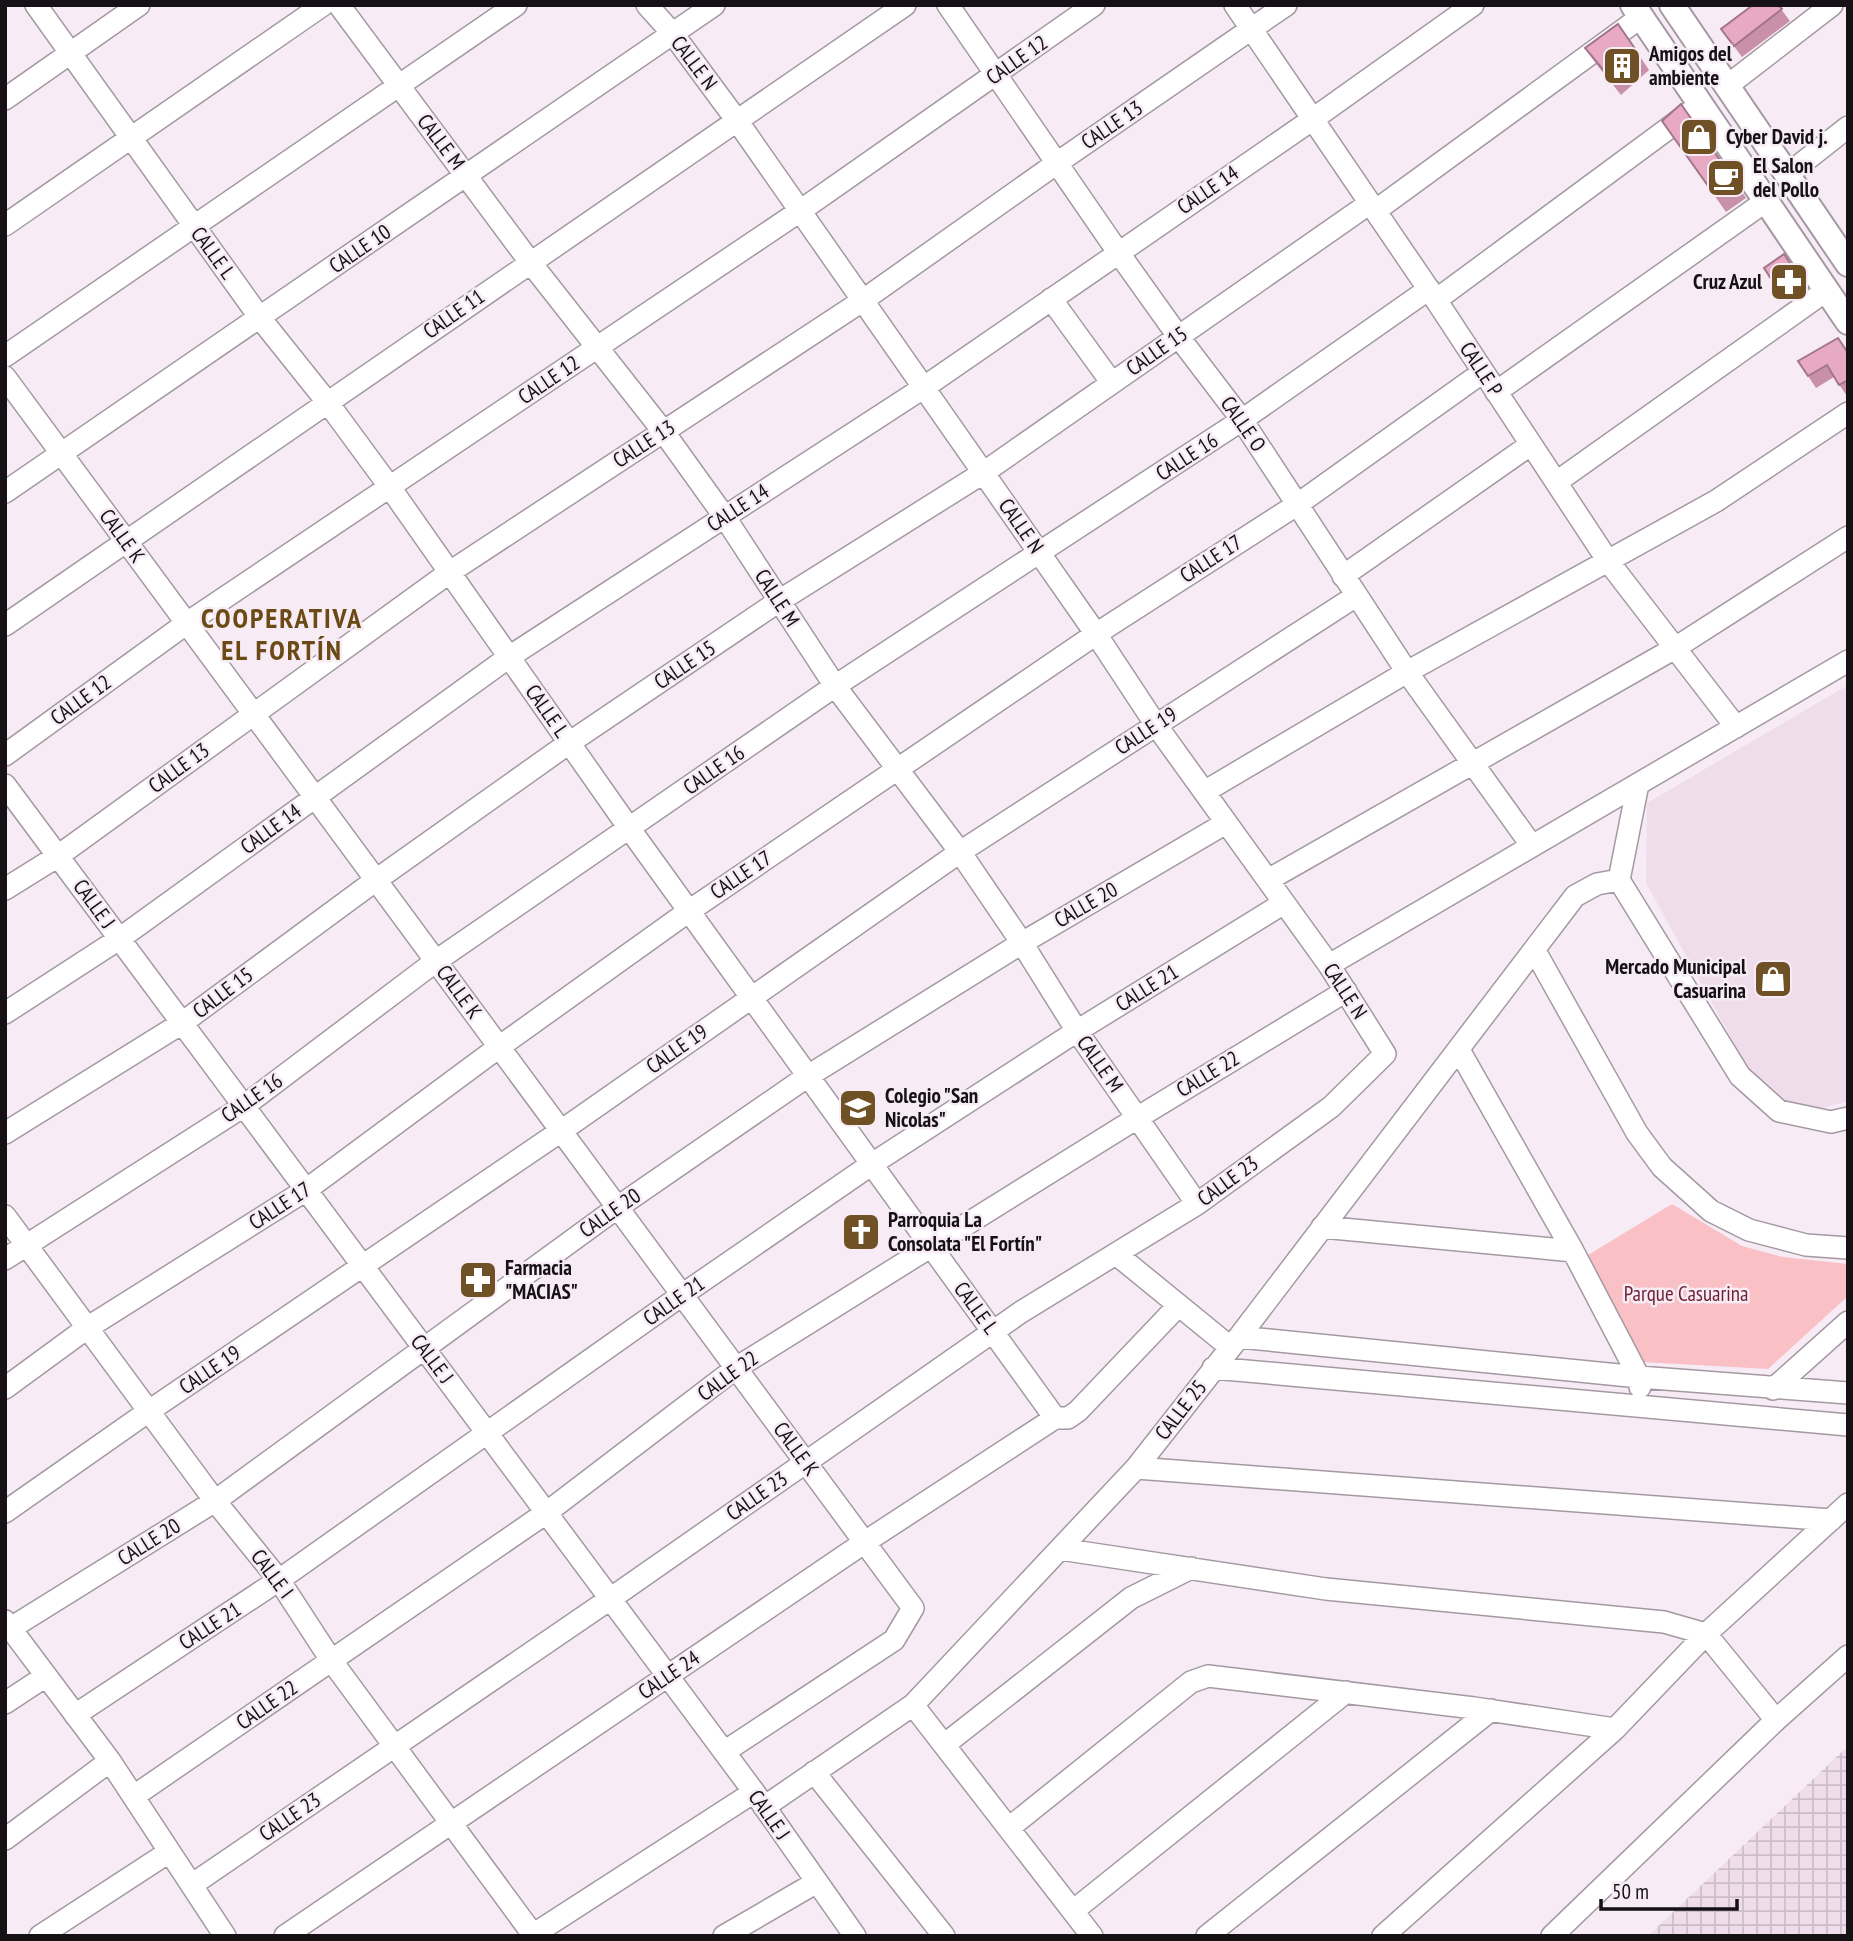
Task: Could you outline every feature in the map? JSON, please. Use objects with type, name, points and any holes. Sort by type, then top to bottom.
[{"type":"street","name":"CALLE L","points":[[36,5],[260,317],[389,486],[629,828],[1055,1418]]},
{"type":"street","points":[[5,99],[139,5]]},
{"type":"street","points":[[5,225],[323,5]]},
{"type":"street","name":"CALLE M","points":[[339,5],[530,262],[663,431],[724,516],[835,686],[960,852],[1022,943],[1077,1031],[1197,1204]]},
{"type":"street","points":[[5,356],[516,5]]},
{"type":"street","name":"CALLE N","points":[[647,5],[673,34],[738,122],[1040,553],[1156,724],[1329,965],[1385,1054]]},
{"type":"street","name":"CALLE 10","points":[[5,492],[714,5]]},
{"type":"street","name":"CALLE 11","points":[[5,625],[905,5]]},
{"type":"street","name":"CALLE O","points":[[948,5],[1118,252],[1242,420],[1407,672],[1532,846]]},
{"type":"street","name":"CALLE 12","points":[[5,755],[187,623],[800,211],[1094,5]]},
{"type":"street","name":"CALLE P","points":[[1235,5],[1373,207],[1530,445],[1558,481],[1608,561],[1736,727]]},
{"type":"street","name":"CALLE 13","points":[[5,889],[58,856],[450,572],[862,302],[1286,5]]},
{"type":"street","name":"CALLE 14","points":[[5,1013],[119,939],[509,657],[923,388],[1313,119],[1473,5]]},
{"type":"street","points":[[1672,5],[1848,264]]},
{"type":"street","points":[[1727,86],[1832,5]]},
{"type":"street","points":[[1637,11],[1848,322]]},
{"type":"street","name":"CALLE 15","points":[[5,1133],[182,1023],[376,880],[569,743],[779,601],[983,473],[1178,336],[1373,207],[1637,11]]},
{"type":"street","name":"CALLE 16","points":[[5,1259],[244,1106],[436,961],[835,686],[1432,295],[1700,105]]},
{"type":"street","points":[[1787,175],[1848,127]]},
{"type":"street","points":[[1496,392],[1766,201]]},
{"type":"street","points":[[1558,481],[1827,290]]},
{"type":"street","points":[[1051,299],[1112,383]]},
{"type":"street","name":"CALLE 17","points":[[5,1388],[88,1328],[306,1191],[499,1047],[689,911],[1096,634],[1297,504],[1483,372]]},
{"type":"street","name":"CALLE K","points":[[5,377],[913,1608],[894,1640],[724,1752]]},
{"type":"street","points":[[1204,792],[1407,672],[1716,500],[1848,413]]},
{"type":"street","points":[[1343,576],[1530,445]]},
{"type":"street","points":[[1268,880],[1675,648],[1848,537]]},
{"type":"street","name":"CALLE 19","points":[[5,1512],[561,1131],[960,852],[1356,596]]},
{"type":"street","points":[[1329,965],[1848,661]]},
{"type":"street","points":[[1638,784],[1619,880],[1740,1076],[1779,1111],[1831,1122],[1848,1118]]},
{"type":"street","name":"CALLE J","points":[[5,785],[724,1752],[855,1936]]},
{"type":"street","name":"CALLE 20","points":[[8,1625],[215,1501],[618,1208],[808,1076],[1022,943],[1226,822]]},
{"type":"street","name":"CALLE 25","points":[[532,1935],[759,1800],[814,1772],[913,1705],[1136,1468],[1575,896],[1597,884],[1619,880]]},
{"type":"street","name":"CALLE 21","points":[[75,1715],[279,1580],[486,1432],[872,1164],[1077,1031],[1284,903]]},
{"type":"street","points":[[1535,951],[1637,1133],[1662,1167],[1711,1211],[1749,1230],[1806,1245],[1848,1248]]},
{"type":"street","name":"CALLE 22","points":[[134,1796],[547,1513],[736,1368],[931,1245],[1346,991]]},
{"type":"street","points":[[1459,1050],[1573,1251],[1639,1377],[1640,1406]]},
{"type":"street","name":"CALLE 23","points":[[193,1884],[610,1599],[993,1332],[1197,1204],[1331,1107],[1385,1054]]},
{"type":"street","name":"CALLE I","points":[[5,1216],[215,1501],[279,1580],[331,1660],[532,1935]]},
{"type":"street","points":[[1322,1227],[1573,1251]]},
{"type":"street","points":[[1116,1254],[1178,1306],[1235,1342],[1773,1389],[1848,1393]]},
{"type":"street","points":[[1055,1418],[1068,1418],[1078,1411],[1178,1306]]},
{"type":"street","points":[[1773,1389],[1848,1322]]},
{"type":"street","points":[[1213,1368],[1848,1425]]},
{"type":"street","name":"CALLE 24","points":[[285,1936],[864,1542],[1055,1418]]},
{"type":"street","points":[[1136,1468],[1831,1520]]},
{"type":"street","points":[[1384,1936],[1615,1729],[1706,1634],[1848,1504]]},
{"type":"street","points":[[1060,1549],[1326,1589],[1664,1622],[1706,1634],[1776,1720]]},
{"type":"street","points":[[944,1745],[1131,1598],[1191,1568]]},
{"type":"street","points":[[8,1625],[110,1761],[225,1936]]},
{"type":"street","points":[[1552,1936],[1776,1720],[1848,1656]]},
{"type":"street","points":[[5,1703],[46,1676]]},
{"type":"street","points":[[1009,1828],[1191,1682],[1208,1676],[1491,1710],[1615,1729]]},
{"type":"street","points":[[1073,1912],[1346,1692]]},
{"type":"street","points":[[913,1705],[1092,1936]]},
{"type":"street","points":[[1207,1936],[1491,1710]]},
{"type":"street","points":[[8,1838],[110,1761]]},
{"type":"street","points":[[814,1772],[944,1936]]},
{"type":"street","points":[[40,1936],[169,1852]]},
{"type":"street","points":[[724,1936],[817,1882]]},
{"type":"shaded area","name":"Mercado Municipal Casuarina","points":[[1848,685],[1848,1101],[1816,1110],[1778,1098],[1751,1074],[1646,883],[1647,803]]},
{"type":"shaded area","points":[[1848,1746],[1848,1936],[1648,1936]]},
{"type":"green space","name":"Parque Casuarina","points":[[1672,1204],[1742,1246],[1783,1257],[1848,1264],[1848,1296],[1768,1369],[1642,1362],[1588,1255]]},
{"type":"building","points":[[1753,5],[1778,5],[1782,9],[1734,46],[1721,29]]},
{"type":"building","points":[[1618,24],[1638,53],[1610,78],[1585,48]]},
{"type":"building","points":[[1681,104],[1731,176],[1711,190],[1662,121]]},
{"type":"building","points":[[1784,254],[1797,274],[1777,288],[1764,268]]},
{"type":"building","points":[[1838,338],[1848,353],[1848,380],[1839,385],[1827,365],[1808,376],[1798,361]]},
{"type":"place","name":"Amigos del ambiente","points":[[1622,66]]},
{"type":"place","name":"Cyber David j.","points":[[1699,137]]},
{"type":"place","name":"El Salon del Pollo","points":[[1726,178]]},
{"type":"place","name":"Cruz Azul","points":[[1789,282]]},
{"type":"place","name":"Mercado Municipal Casuarina","points":[[1773,979]]},
{"type":"place","name":"Colegio \"San Nicolas\"","points":[[858,1108]]},
{"type":"place","name":"Parroquia La Consolata \"El Fortín\"","points":[[861,1232]]},
{"type":"place","name":"Farmacia \"MACIAS\"","points":[[478,1280]]},
{"type":"district","name":"COOPERATIVA EL FORTÍN","points":[[282,634]]}]
